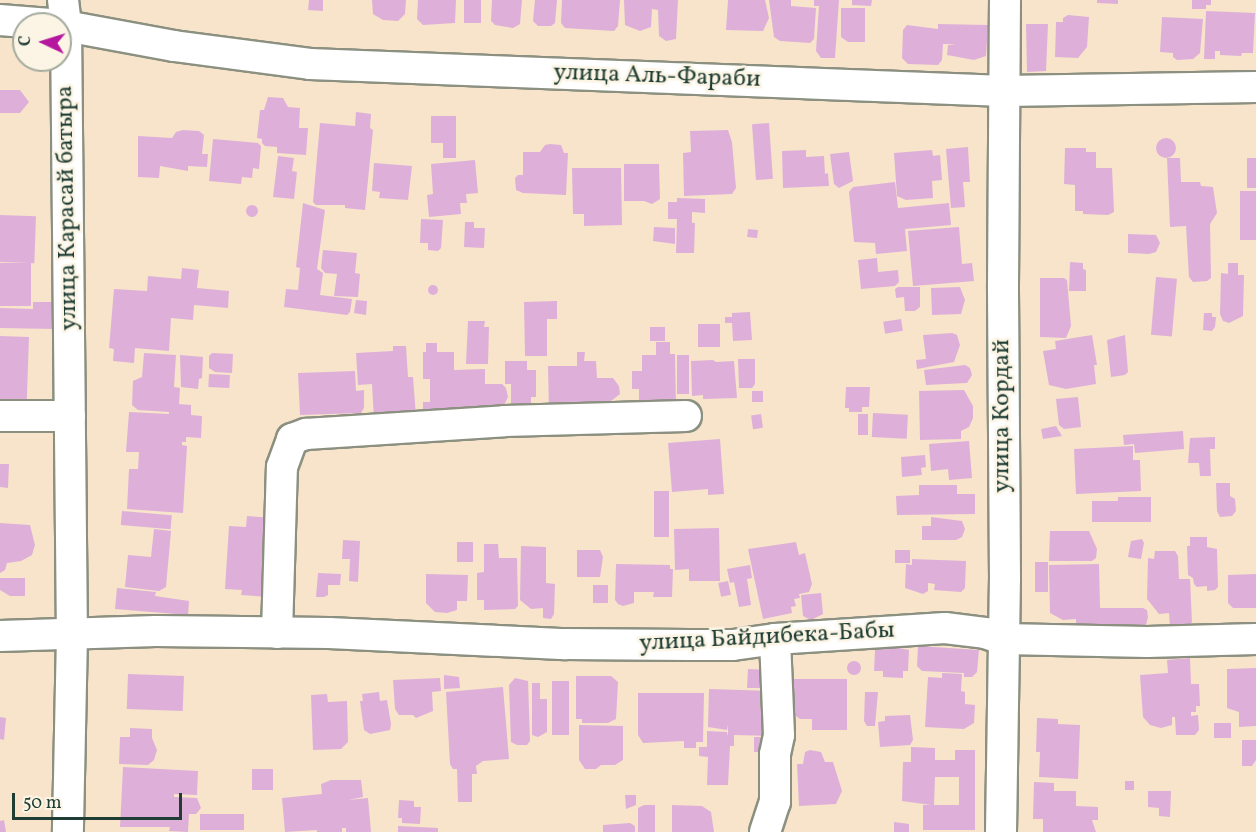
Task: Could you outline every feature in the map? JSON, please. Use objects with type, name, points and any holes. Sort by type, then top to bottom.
[{"type":"street","name":"улица Кордай","points":[[1001,832],[1002,639],[1005,578],[1002,285],[1005,0]]},
{"type":"street","name":"улица Аль-Фараби","points":[[72,22],[174,46],[310,64],[1004,92],[1256,87]]},
{"type":"street","name":"улица Карасай батыра","points":[[61,72],[70,416],[72,636],[68,832]]},
{"type":"street","points":[[0,416],[70,416]]},
{"type":"street","points":[[277,633],[282,467],[292,439],[306,434],[506,421],[686,416]]},
{"type":"street","name":"улица Байдибека-Бабы","points":[[0,636],[72,636],[156,630],[566,644],[733,645],[775,639],[945,628],[977,632],[1002,639],[1147,642],[1256,639]]},
{"type":"street","points":[[765,832],[774,802],[775,754],[779,735],[775,639]]},
{"type":"building","points":[[309,0],[323,0],[323,11],[308,10]]},
{"type":"building","points":[[372,0],[406,0],[405,14],[398,21],[383,20],[373,14]]},
{"type":"building","points":[[418,0],[456,0],[455,23],[423,25],[417,19]]},
{"type":"building","points":[[464,0],[481,0],[481,23],[464,23]]},
{"type":"building","points":[[492,0],[522,0],[520,24],[513,28],[495,25],[491,21]]},
{"type":"building","points":[[535,0],[557,0],[555,23],[551,26],[538,26],[533,21]]},
{"type":"building","points":[[562,0],[620,0],[618,26],[614,31],[565,28],[561,23]]},
{"type":"building","points":[[624,0],[678,0],[676,39],[666,41],[659,36],[658,10],[652,9],[651,27],[640,31],[625,25]]},
{"type":"building","points":[[728,0],[765,0],[769,18],[763,31],[726,30]]},
{"type":"building","points":[[769,0],[791,0],[791,6],[816,8],[814,39],[810,43],[780,41],[774,37]]},
{"type":"building","points":[[814,0],[839,0],[835,58],[821,58],[816,51],[819,6],[814,6]]},
{"type":"building","points":[[852,0],[872,0],[871,6],[852,5]]},
{"type":"building","points":[[1097,0],[1118,0],[1118,4],[1097,3]]},
{"type":"building","points":[[1192,0],[1211,0],[1211,5],[1206,5],[1206,9],[1192,9]]},
{"type":"building","points":[[841,8],[865,8],[865,42],[848,42],[841,37]]},
{"type":"building","points":[[1206,11],[1255,13],[1253,53],[1242,53],[1241,56],[1220,55],[1220,51],[1215,51],[1215,59],[1204,59]]},
{"type":"building","points":[[1068,15],[1089,17],[1087,47],[1078,58],[1055,57],[1056,22],[1063,22],[1063,18]]},
{"type":"building","points":[[1162,17],[1203,19],[1200,53],[1193,59],[1177,60],[1173,57],[1173,53],[1160,52]]},
{"type":"building","points":[[938,24],[988,25],[986,56],[974,60],[947,55],[948,45],[956,44],[943,44],[942,60],[938,65],[908,64],[902,58],[903,30],[907,25],[938,29]]},
{"type":"building","points":[[1026,24],[1048,24],[1046,71],[1027,72]]},
{"type":"building","points":[[0,90],[20,90],[29,102],[20,113],[0,113]]},
{"type":"building","points":[[268,97],[283,98],[288,107],[300,108],[299,128],[308,128],[306,155],[277,153],[277,147],[265,146],[262,139],[257,138],[260,110],[264,110]]},
{"type":"building","points":[[356,112],[371,114],[370,128],[373,130],[365,210],[345,208],[345,205],[316,205],[313,202],[320,123],[355,126]]},
{"type":"building","points":[[431,116],[456,116],[456,158],[443,158],[443,143],[431,143]]},
{"type":"building","points":[[769,123],[773,179],[756,180],[752,124]]},
{"type":"building","points":[[728,130],[732,142],[736,188],[732,194],[684,196],[683,153],[691,152],[690,131]]},
{"type":"building","points":[[199,131],[204,135],[202,154],[208,154],[207,167],[188,166],[188,171],[160,166],[159,178],[138,177],[138,136],[172,138],[176,132]]},
{"type":"building","points":[[1166,138],[1173,141],[1176,148],[1173,155],[1166,158],[1159,155],[1156,148],[1159,141]]},
{"type":"building","points":[[213,139],[258,143],[261,146],[259,169],[253,168],[252,178],[242,177],[241,184],[209,181]]},
{"type":"building","points":[[545,145],[561,145],[564,153],[568,153],[566,195],[523,193],[516,190],[515,178],[523,175],[523,152],[540,152]]},
{"type":"building","points":[[968,147],[970,182],[963,182],[965,207],[951,208],[946,149]]},
{"type":"building","points":[[1065,148],[1086,148],[1086,152],[1096,152],[1096,168],[1112,168],[1114,212],[1108,215],[1083,214],[1083,211],[1075,211],[1075,185],[1064,184]]},
{"type":"building","points":[[806,150],[806,157],[824,156],[825,174],[828,173],[829,186],[783,188],[782,151]]},
{"type":"building","points":[[932,150],[933,156],[940,155],[942,180],[932,181],[933,198],[906,200],[897,196],[894,153]]},
{"type":"building","points":[[849,152],[853,181],[839,188],[834,184],[830,154]]},
{"type":"building","points":[[278,156],[294,158],[292,171],[297,172],[294,199],[273,197]]},
{"type":"building","points":[[1167,158],[1180,158],[1181,182],[1200,182],[1201,186],[1213,187],[1217,213],[1210,224],[1211,278],[1207,281],[1193,282],[1189,277],[1186,226],[1170,227]]},
{"type":"building","points":[[1247,158],[1256,158],[1256,188],[1247,188]]},
{"type":"building","points":[[475,160],[478,193],[466,194],[467,203],[460,203],[461,214],[429,217],[427,195],[433,194],[431,164]]},
{"type":"building","points":[[374,163],[412,166],[408,200],[379,198],[380,192],[372,191]]},
{"type":"building","points":[[624,164],[659,164],[660,199],[652,204],[644,201],[624,201]]},
{"type":"building","points":[[572,168],[621,168],[622,225],[584,226],[584,214],[573,214]]},
{"type":"building","points":[[895,182],[898,208],[949,203],[951,225],[905,229],[907,251],[876,254],[875,243],[854,242],[849,192],[853,187]]},
{"type":"building","points":[[1240,191],[1256,191],[1256,240],[1240,240]]},
{"type":"building","points":[[677,198],[705,199],[705,213],[692,212],[692,223],[695,223],[694,253],[676,253],[677,219],[668,219],[668,202],[677,202]]},
{"type":"building","points":[[303,203],[325,210],[317,269],[323,273],[320,295],[352,299],[350,312],[347,315],[284,307],[286,289],[298,290],[300,268],[296,267]]},
{"type":"building","points":[[254,205],[257,206],[257,216],[250,217],[247,216],[246,209],[247,206]]},
{"type":"building","points":[[0,215],[36,216],[34,263],[0,262]]},
{"type":"building","points":[[421,219],[443,220],[441,248],[438,251],[428,250],[428,243],[420,243]]},
{"type":"building","points":[[465,222],[474,222],[474,228],[485,228],[484,248],[464,247]]},
{"type":"building","points":[[654,227],[675,228],[675,244],[653,241]]},
{"type":"building","points":[[959,227],[962,264],[972,263],[974,281],[913,286],[908,231]]},
{"type":"building","points":[[748,229],[758,230],[757,238],[747,237]]},
{"type":"building","points":[[1128,234],[1156,235],[1160,243],[1156,252],[1128,253]]},
{"type":"building","points":[[323,250],[357,253],[355,273],[360,274],[358,297],[334,296],[337,274],[325,273],[321,268]]},
{"type":"building","points":[[877,258],[878,272],[898,270],[899,282],[895,286],[861,289],[858,260]]},
{"type":"building","points":[[1070,262],[1083,263],[1083,269],[1086,270],[1086,291],[1069,291]]},
{"type":"building","points":[[0,263],[31,263],[31,306],[0,306]]},
{"type":"building","points":[[1228,263],[1238,263],[1238,275],[1244,275],[1243,316],[1229,323],[1223,321],[1220,314],[1221,273],[1228,274]]},
{"type":"building","points":[[182,268],[199,270],[197,288],[229,291],[228,308],[194,305],[193,320],[171,318],[169,351],[135,348],[134,363],[113,361],[114,349],[109,348],[114,289],[147,291],[148,276],[181,279]]},
{"type":"building","points":[[1156,277],[1177,279],[1172,337],[1151,335]]},
{"type":"building","points":[[1040,278],[1067,280],[1071,326],[1066,338],[1040,337]]},
{"type":"building","points":[[433,285],[438,290],[433,295],[428,290]]},
{"type":"building","points":[[920,287],[920,307],[915,311],[905,311],[904,297],[896,298],[895,289]]},
{"type":"building","points":[[960,287],[965,300],[961,314],[932,315],[931,288]]},
{"type":"building","points":[[356,300],[367,301],[366,315],[354,313]]},
{"type":"building","points":[[557,301],[557,319],[547,319],[547,356],[525,356],[524,302]]},
{"type":"building","points":[[33,302],[55,302],[54,329],[0,328],[0,308],[33,309]]},
{"type":"building","points":[[750,312],[752,340],[733,341],[732,323],[725,323],[725,317],[732,317],[732,313]]},
{"type":"building","points":[[1204,313],[1212,313],[1212,317],[1216,317],[1212,331],[1203,330]]},
{"type":"building","points":[[901,319],[903,331],[885,334],[883,322]]},
{"type":"building","points":[[468,321],[485,321],[484,327],[489,327],[488,364],[466,364]]},
{"type":"building","points":[[698,324],[720,324],[720,347],[698,347]]},
{"type":"building","points":[[650,327],[665,327],[665,341],[650,341]]},
{"type":"building","points":[[952,333],[957,335],[960,345],[954,362],[917,369],[916,360],[926,359],[923,335]]},
{"type":"building","points":[[1092,335],[1097,365],[1094,365],[1096,384],[1066,389],[1049,385],[1043,351],[1056,349],[1055,341]]},
{"type":"building","points":[[1125,335],[1128,372],[1125,375],[1111,377],[1107,340]]},
{"type":"building","points":[[0,336],[29,337],[26,413],[0,412]]},
{"type":"building","points":[[656,342],[670,342],[670,354],[675,354],[676,406],[639,406],[639,389],[632,389],[632,371],[642,371],[642,355],[656,355]]},
{"type":"building","points":[[426,343],[437,343],[437,352],[454,352],[454,370],[485,369],[485,384],[502,384],[506,388],[508,397],[502,409],[423,410],[423,402],[430,402],[430,379],[423,379],[423,352],[426,352]]},
{"type":"building","points":[[393,346],[406,346],[408,377],[413,377],[416,417],[374,420],[372,384],[358,385],[356,353],[393,351]]},
{"type":"building","points":[[577,352],[585,352],[584,361],[596,361],[597,378],[613,378],[619,386],[620,394],[607,404],[549,410],[548,366],[577,366]]},
{"type":"building","points":[[144,353],[176,355],[174,387],[180,388],[179,404],[191,405],[191,415],[202,416],[201,438],[186,437],[186,442],[182,442],[182,445],[187,446],[183,513],[127,509],[129,469],[138,469],[139,452],[126,452],[129,412],[169,414],[169,412],[138,410],[132,405],[133,381],[142,377]]},
{"type":"building","points":[[212,353],[233,354],[232,373],[215,372],[209,368],[209,356]]},
{"type":"building","points":[[180,355],[203,357],[202,378],[199,379],[198,389],[181,387]]},
{"type":"building","points":[[677,355],[689,355],[689,394],[677,394]]},
{"type":"building","points":[[738,359],[755,359],[755,384],[752,388],[739,388]]},
{"type":"building","points":[[713,360],[716,362],[734,361],[737,398],[703,399],[703,395],[692,396],[691,361]]},
{"type":"building","points":[[505,361],[527,361],[527,370],[536,370],[536,397],[531,397],[531,409],[515,409],[511,405],[511,384],[505,384]]},
{"type":"building","points":[[965,365],[970,368],[972,375],[967,383],[926,385],[924,370]]},
{"type":"building","points":[[355,371],[356,391],[364,390],[364,408],[361,413],[300,415],[298,373]]},
{"type":"building","points":[[209,374],[230,375],[229,388],[208,387]]},
{"type":"building","points":[[846,387],[870,387],[869,407],[862,407],[862,412],[849,412],[849,408],[845,408]]},
{"type":"building","points":[[964,390],[973,406],[973,418],[969,427],[961,431],[961,439],[920,440],[919,391]]},
{"type":"building","points":[[752,391],[763,391],[763,402],[752,402]]},
{"type":"building","points":[[1078,397],[1081,427],[1064,429],[1059,425],[1056,399]]},
{"type":"building","points":[[873,413],[908,415],[907,439],[872,437]]},
{"type":"building","points":[[761,414],[763,428],[753,429],[751,415]]},
{"type":"building","points":[[858,414],[868,414],[868,435],[858,435]]},
{"type":"building","points":[[1056,426],[1062,436],[1043,439],[1041,429]]},
{"type":"building","points":[[1183,431],[1184,449],[1135,453],[1134,444],[1124,445],[1123,435]]},
{"type":"building","points":[[1215,437],[1215,449],[1210,449],[1211,476],[1200,476],[1199,463],[1188,463],[1190,438]]},
{"type":"building","points":[[720,439],[724,494],[708,495],[708,489],[672,492],[668,443]]},
{"type":"building","points":[[969,441],[972,478],[949,480],[948,469],[931,471],[929,444]]},
{"type":"building","points":[[1133,446],[1133,460],[1140,460],[1141,491],[1076,494],[1074,449]]},
{"type":"building","points":[[925,455],[926,467],[921,468],[922,475],[902,477],[901,457]]},
{"type":"building","points":[[0,464],[9,464],[8,488],[0,487]]},
{"type":"building","points":[[1216,483],[1230,483],[1230,496],[1235,499],[1236,511],[1232,516],[1220,517],[1217,511]]},
{"type":"building","points":[[919,485],[957,485],[957,494],[975,494],[975,514],[897,515],[896,496],[919,495]]},
{"type":"building","points":[[654,491],[669,491],[669,537],[654,537]]},
{"type":"building","points":[[1118,497],[1151,497],[1151,522],[1092,522],[1092,501],[1118,501]]},
{"type":"building","points":[[122,511],[172,515],[171,529],[121,525]]},
{"type":"building","points":[[247,516],[273,518],[268,597],[241,595],[242,590],[225,589],[229,526],[246,527]]},
{"type":"building","points":[[931,517],[962,521],[965,529],[962,537],[956,540],[922,540],[922,526],[931,526]]},
{"type":"building","points":[[0,523],[30,525],[35,545],[32,555],[21,561],[7,563],[5,570],[0,573]]},
{"type":"building","points":[[719,528],[720,581],[689,581],[689,569],[675,570],[674,529]]},
{"type":"building","points":[[154,529],[171,531],[166,587],[159,591],[125,587],[128,555],[151,557]]},
{"type":"building","points":[[1050,531],[1089,531],[1097,549],[1096,558],[1092,561],[1049,561]]},
{"type":"building","points":[[1190,537],[1207,537],[1207,547],[1217,549],[1218,587],[1215,590],[1207,591],[1207,586],[1197,587],[1193,578],[1188,575],[1187,546],[1190,546]]},
{"type":"building","points":[[1142,539],[1144,543],[1141,559],[1128,557],[1131,541]]},
{"type":"building","points":[[343,540],[360,541],[358,582],[349,581],[350,559],[342,559]]},
{"type":"building","points":[[457,542],[473,542],[473,562],[457,562]]},
{"type":"building","points":[[796,542],[799,555],[805,553],[812,584],[809,592],[799,594],[800,598],[794,599],[796,606],[791,607],[792,613],[763,619],[748,549]]},
{"type":"building","points":[[484,544],[498,544],[499,558],[517,558],[518,606],[515,609],[484,610],[484,600],[477,600],[477,573],[484,572]]},
{"type":"building","points":[[521,546],[546,547],[546,583],[555,584],[554,614],[551,619],[543,618],[543,608],[531,609],[520,600]]},
{"type":"building","points":[[577,550],[600,550],[603,557],[600,577],[577,577]]},
{"type":"building","points":[[895,550],[910,550],[910,563],[895,563]]},
{"type":"building","points":[[1155,551],[1175,551],[1178,556],[1179,579],[1190,579],[1192,622],[1188,627],[1170,628],[1169,613],[1159,614],[1147,599],[1148,558],[1154,559]]},
{"type":"building","points":[[912,559],[966,561],[965,588],[961,592],[934,590],[935,584],[928,583],[928,591],[923,594],[905,588],[906,564],[912,565]]},
{"type":"building","points":[[1035,562],[1048,562],[1048,592],[1035,592]]},
{"type":"building","points":[[616,564],[670,565],[670,569],[673,569],[672,597],[653,597],[654,592],[634,592],[634,603],[623,606],[618,604],[615,600]]},
{"type":"building","points":[[1099,564],[1100,608],[1143,608],[1147,610],[1146,625],[1142,629],[1076,630],[1076,619],[1063,620],[1050,613],[1049,565]]},
{"type":"building","points":[[750,565],[752,578],[747,579],[751,605],[739,607],[734,582],[730,583],[727,569]]},
{"type":"building","points":[[318,573],[341,574],[340,585],[328,585],[328,595],[316,597]]},
{"type":"building","points":[[426,574],[468,575],[467,601],[457,601],[457,610],[447,613],[435,612],[426,603]]},
{"type":"building","points":[[1256,574],[1256,608],[1233,608],[1228,603],[1228,575]]},
{"type":"building","points":[[0,578],[25,578],[25,596],[10,596],[0,590]]},
{"type":"building","points":[[728,581],[731,595],[721,597],[718,583]]},
{"type":"building","points":[[593,585],[608,585],[608,603],[593,603]]},
{"type":"building","points":[[117,588],[156,592],[155,596],[189,601],[188,615],[115,609]]},
{"type":"building","points":[[821,593],[823,614],[811,620],[803,616],[801,595]]},
{"type":"building","points":[[918,646],[979,650],[977,672],[972,677],[964,677],[964,673],[922,671],[917,666]]},
{"type":"building","points":[[894,647],[909,650],[908,671],[903,671],[903,678],[883,677],[883,671],[874,671],[875,650]]},
{"type":"building","points":[[1190,658],[1191,684],[1199,684],[1200,706],[1196,706],[1196,712],[1191,712],[1191,716],[1198,715],[1199,730],[1195,735],[1176,735],[1175,717],[1172,717],[1172,725],[1161,728],[1150,725],[1143,717],[1140,675],[1168,673],[1167,660]]},
{"type":"building","points":[[851,661],[857,661],[861,668],[857,675],[851,675],[847,671],[847,665]]},
{"type":"building","points":[[1256,668],[1256,726],[1239,727],[1239,712],[1227,708],[1227,669]]},
{"type":"building","points":[[748,669],[768,670],[767,683],[760,683],[760,688],[747,688]]},
{"type":"building","points":[[942,673],[962,674],[961,691],[965,692],[965,704],[975,705],[974,723],[964,729],[925,727],[928,677],[942,678]]},
{"type":"building","points":[[128,674],[184,676],[183,711],[127,709]]},
{"type":"building","points":[[444,675],[459,677],[460,688],[444,689]]},
{"type":"building","points":[[576,676],[611,676],[618,682],[616,719],[608,723],[582,723],[582,719],[576,719]]},
{"type":"building","points":[[440,678],[441,691],[432,692],[433,711],[416,718],[413,715],[399,715],[395,709],[393,680]]},
{"type":"building","points":[[515,678],[528,681],[530,741],[527,745],[517,745],[511,742],[509,685]]},
{"type":"building","points":[[792,679],[847,679],[847,730],[812,730],[812,719],[800,719],[792,713]]},
{"type":"building","points":[[552,681],[569,681],[569,735],[552,735]]},
{"type":"building","points":[[532,683],[540,683],[540,699],[547,699],[547,732],[538,737],[532,735]]},
{"type":"building","points":[[503,687],[509,759],[483,761],[476,766],[477,774],[472,774],[472,802],[458,802],[457,769],[453,769],[450,764],[446,692]]},
{"type":"building","points":[[709,689],[775,691],[770,736],[734,735],[734,746],[730,746],[728,785],[707,785],[708,757],[699,756],[699,747],[707,747],[707,731],[727,732],[728,736],[728,725],[727,730],[708,727]]},
{"type":"building","points":[[379,692],[380,701],[387,700],[390,730],[370,734],[364,730],[360,701],[363,701],[362,694]]},
{"type":"building","points":[[865,692],[878,692],[875,726],[867,726],[864,721]]},
{"type":"building","points":[[638,693],[704,693],[703,742],[696,742],[696,748],[684,748],[684,741],[643,743],[638,735]]},
{"type":"building","points":[[327,694],[328,702],[347,701],[348,742],[341,749],[313,750],[311,695]]},
{"type":"building","points":[[910,715],[913,740],[910,745],[880,747],[878,722],[885,721],[885,716]]},
{"type":"building","points":[[0,717],[6,718],[4,740],[0,739]]},
{"type":"building","points":[[1037,718],[1058,719],[1058,724],[1080,725],[1078,779],[1039,777],[1040,752],[1036,752]]},
{"type":"building","points":[[1214,723],[1231,723],[1231,738],[1214,738]]},
{"type":"building","points":[[579,725],[623,726],[623,760],[615,765],[601,765],[596,769],[585,769],[579,760]]},
{"type":"building","points":[[130,728],[152,729],[152,738],[157,750],[154,760],[148,765],[119,764],[120,737],[130,737]]},
{"type":"building","points":[[754,737],[772,737],[772,752],[754,752]]},
{"type":"building","points":[[1242,740],[1256,740],[1256,760],[1252,766],[1242,766]]},
{"type":"building","points":[[911,747],[935,748],[935,760],[955,760],[955,750],[975,750],[975,830],[923,830],[923,805],[931,805],[902,801],[903,762],[911,762]],"holes":[[[935,777],[959,777],[959,805],[934,805]]]},
{"type":"building","points":[[810,750],[821,752],[825,762],[833,762],[842,791],[836,804],[799,806],[797,764],[803,764],[805,752]]},
{"type":"building","points":[[123,767],[198,771],[197,795],[174,794],[174,797],[197,798],[201,808],[196,814],[189,814],[188,832],[169,831],[170,827],[120,827]]},
{"type":"building","points":[[252,769],[273,769],[273,790],[252,790]]},
{"type":"building","points":[[331,780],[361,780],[363,797],[348,800],[368,798],[371,832],[346,832],[346,828],[342,828],[342,832],[317,832],[317,830],[285,832],[282,798],[322,794],[321,784]]},
{"type":"building","points":[[1125,781],[1134,781],[1134,790],[1125,790]]},
{"type":"building","points":[[1034,782],[1054,783],[1054,791],[1076,791],[1076,806],[1098,807],[1098,820],[1092,820],[1096,832],[1043,832],[1043,819],[1033,819]]},
{"type":"building","points":[[1148,791],[1171,791],[1170,817],[1159,816],[1159,808],[1148,807]]},
{"type":"building","points":[[625,795],[636,795],[636,805],[626,809]]},
{"type":"building","points":[[399,800],[414,801],[414,807],[421,807],[420,824],[402,823],[402,818],[398,818]]},
{"type":"building","points":[[644,805],[655,805],[655,832],[638,832],[638,808]]},
{"type":"building","points":[[672,805],[702,806],[711,812],[714,832],[672,832]]},
{"type":"building","points":[[200,814],[244,814],[244,830],[200,830]]},
{"type":"building","points":[[4,820],[6,832],[0,832],[0,821]]},
{"type":"building","points":[[894,822],[909,824],[909,832],[894,832]]},
{"type":"building","points":[[630,823],[635,826],[635,832],[603,832],[603,825]]},
{"type":"building","points":[[398,826],[438,828],[438,832],[398,832]]}]
